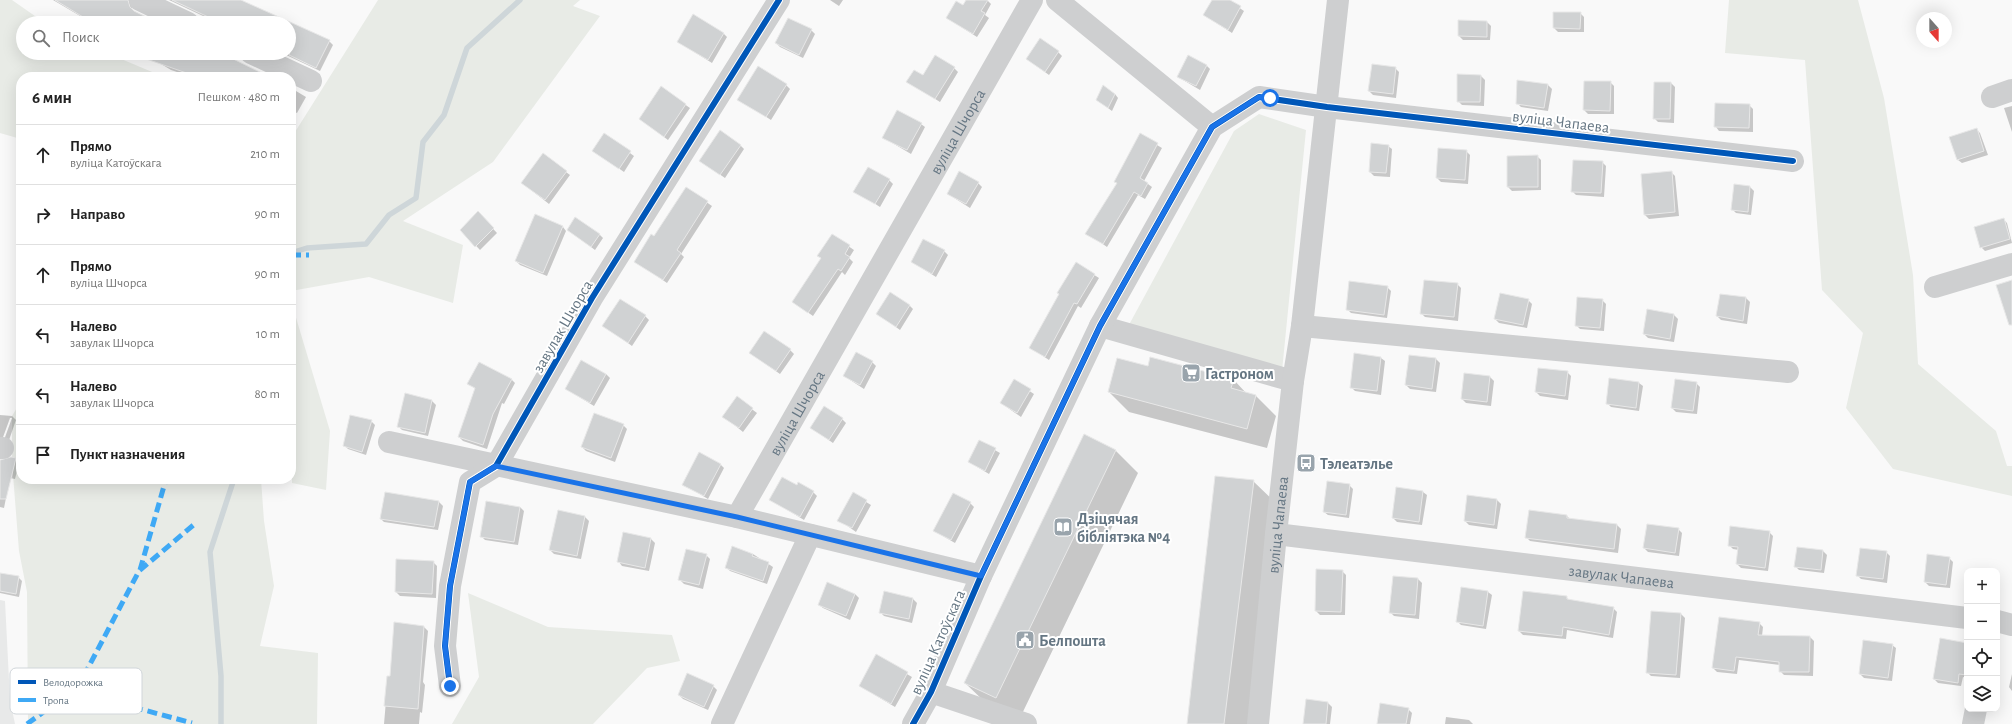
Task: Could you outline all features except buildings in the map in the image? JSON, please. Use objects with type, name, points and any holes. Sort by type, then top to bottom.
[{"type":"street","points":[[140,0],[173,16]]},
{"type":"street","name":"завулак Шчорса","points":[[450,686],[445,646],[450,586],[470,482],[496,466],[592,298],[779,0]]},
{"type":"street","name":"вуліца Шчорса","points":[[737,517],[1032,0]]},
{"type":"street","points":[[1057,0],[1212,127]]},
{"type":"street","name":"вуліца Чапаева","points":[[1258,724],[1276,534],[1293,381],[1302,326],[1338,0]]},
{"type":"street","points":[[265,60],[290,72]]},
{"type":"street","points":[[296,75],[311,82]]},
{"type":"street","name":"вуліца Катоўскага","points":[[913,724],[931,692],[981,576],[1100,326],[1212,127],[1259,97],[1327,107]]},
{"type":"street","name":"вуліца Чапаева","points":[[1327,107],[1793,161]]},
{"type":"street","points":[[1935,287],[2012,264]]},
{"type":"street","points":[[1100,326],[1293,381]]},
{"type":"street","points":[[1302,326],[1788,372]]},
{"type":"street","points":[[389,442],[737,517],[981,576]]},
{"type":"street","name":"завулак Чапаева","points":[[1276,534],[1964,618]]},
{"type":"street","points":[[722,724],[810,535]]},
{"type":"street","points":[[2000,622],[2012,625]]},
{"type":"street","points":[[931,692],[1026,724]]},
{"type":"street","points":[[1973,724],[1975,712]]},
{"type":"shaded area","points":[[0,0],[12,0],[35,16],[16,16],[16,60],[124,60],[152,72],[16,72],[16,138],[0,133]]},
{"type":"shaded area","points":[[378,0],[580,0],[573,6],[600,16],[493,162],[403,221],[463,245],[453,303],[369,277],[296,290],[296,130]]},
{"type":"shaded area","points":[[1729,0],[1858,0],[1884,98],[1913,275],[1918,364],[1996,431],[2007,466],[2012,466],[2012,496],[1893,469],[1846,408],[1863,333],[1822,290],[1805,60],[1725,53]]},
{"type":"shaded area","points":[[1259,114],[1306,130],[1282,371],[1124,334],[1234,131]]},
{"type":"shaded area","points":[[296,318],[330,431],[326,490],[296,484]]},
{"type":"shaded area","points":[[16,409],[16,484],[261,484],[264,521],[274,586],[260,646],[318,653],[317,724],[28,724],[28,714],[142,714],[142,668],[28,668],[27,592],[19,551],[12,462],[12,416]]},
{"type":"shaded area","points":[[468,593],[548,627],[672,635],[680,661],[647,668],[593,724],[452,724],[479,677]]},
{"type":"shaded area","points":[[0,600],[5,601],[10,714],[13,714],[15,724],[0,724]]},
{"type":"waterway","points":[[296,251],[307,248],[366,244],[389,215],[416,198],[423,142],[444,115],[467,48],[520,0]]},
{"type":"waterway","points":[[221,724],[221,676],[210,552],[232,484]]},
{"type":"marked path","points":[[296,255],[309,255]]},
{"type":"marked path","points":[[140,570],[165,484]]},
{"type":"marked path","points":[[88,668],[139,571],[197,522]]},
{"type":"marked path","points":[[142,709],[192,723]]},
{"type":"marked path","points":[[27,724],[41,714]]},
{"type":"cycle path","points":[[450,686],[445,646],[450,586],[470,482],[496,466],[592,298],[779,0]]},
{"type":"cycle path","points":[[913,724],[931,692],[981,576],[1100,326],[1212,127],[1259,97],[1327,107],[1793,161]]},
{"type":"place","name":"Гастроном","points":[[1191,373]]},
{"type":"place","name":"Тэлеатэлье","points":[[1306,463]]},
{"type":"place","name":"Дзіцячая бібліятэка №4","points":[[1063,527]]},
{"type":"place","name":"Белпошта","points":[[1025,640]]},
{"type":"route","points":[[450,686],[445,646],[450,586],[470,482],[496,466],[737,517],[981,576],[1100,326],[1212,127],[1259,97],[1270,98]]}]
